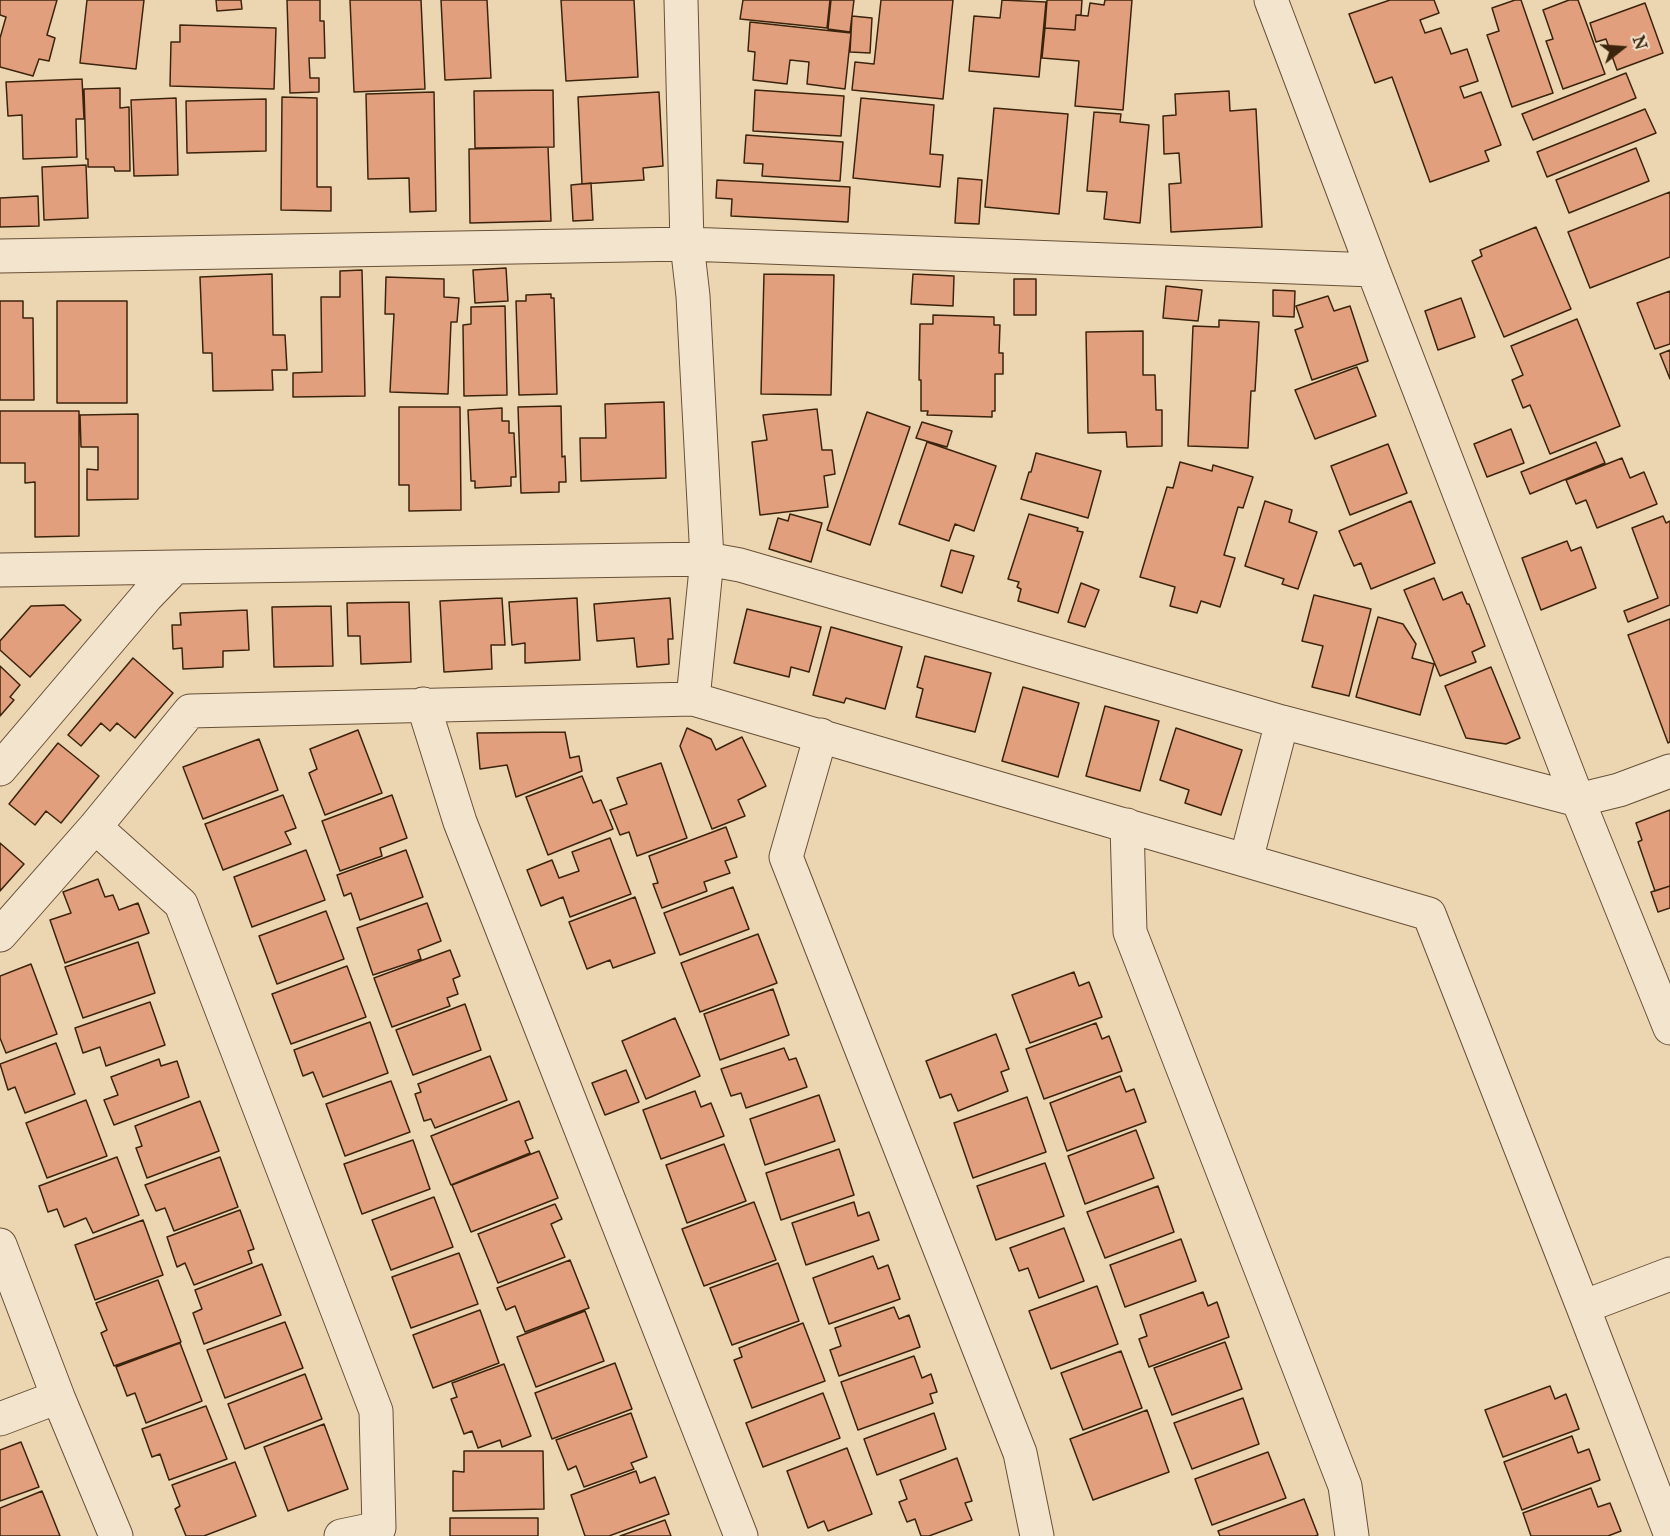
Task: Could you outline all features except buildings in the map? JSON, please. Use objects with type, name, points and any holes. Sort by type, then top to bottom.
[{"type":"street","points":[[681,0],[687,244],[693,296],[707,559],[693,699]]},
{"type":"street","points":[[1271,0],[1578,800],[1670,1028]]},
{"type":"street","points":[[0,256],[687,244],[1373,270]]},
{"type":"street","points":[[0,570],[707,559],[740,565],[1282,722],[1578,800],[1619,790],[1670,771]]},
{"type":"street","points":[[0,769],[147,596],[175,567]]},
{"type":"street","points":[[0,935],[95,827],[190,711],[693,699],[1429,914],[1670,1533]]},
{"type":"street","points":[[423,704],[460,822],[741,1536]]},
{"type":"street","points":[[1246,860],[1282,722]]},
{"type":"street","points":[[821,735],[786,857],[1020,1453],[1037,1536]]},
{"type":"street","points":[[1127,825],[1130,932],[1345,1486],[1352,1536]]},
{"type":"street","points":[[95,827],[181,904],[376,1411],[380,1532],[341,1536]]},
{"type":"street","points":[[0,1245],[58,1397],[116,1536]]},
{"type":"street","points":[[1583,1307],[1670,1274]]},
{"type":"street","points":[[0,1419],[58,1397]]}]
